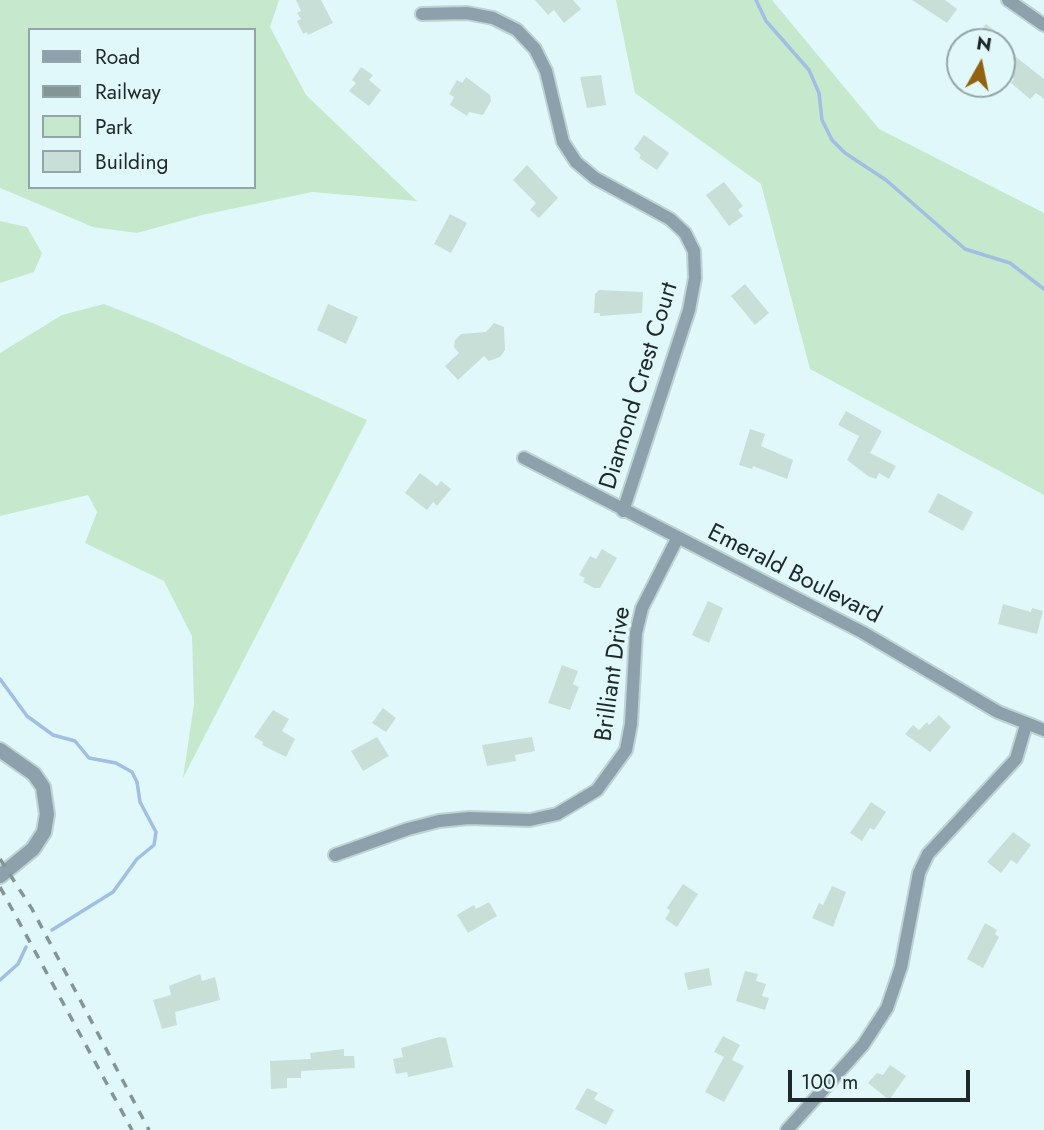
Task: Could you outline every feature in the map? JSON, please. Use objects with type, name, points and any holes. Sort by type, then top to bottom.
[{"type":"street","points":[[1008,0],[1044,25]]},
{"type":"street","name":"Diamond Crest Court","points":[[422,14],[467,13],[493,18],[517,30],[535,49],[547,71],[563,142],[576,162],[595,178],[670,219],[685,233],[694,251],[695,278],[689,310],[623,511]]},
{"type":"street","name":"Emerald Boulevard","points":[[524,458],[862,632],[998,712],[1044,730]]},
{"type":"street","name":"Brilliant Drive","points":[[335,855],[439,821],[469,818],[530,820],[557,814],[597,790],[626,750],[642,608],[677,539]]},
{"type":"street","points":[[787,1130],[863,1045],[887,1008],[901,967],[919,873],[928,854],[1016,759],[1026,725]]},
{"type":"street","points":[[0,750],[34,774],[43,787],[47,814],[44,832],[33,849],[0,876]]},
{"type":"green space","points":[[0,0],[279,0],[270,27],[306,95],[417,201],[312,192],[202,215],[137,233],[93,227],[0,188]]},
{"type":"green space","points":[[616,0],[772,0],[879,129],[1044,213],[1044,495],[810,369],[761,184],[635,93]]},
{"type":"green space","points":[[0,221],[27,227],[42,253],[34,272],[0,283]]},
{"type":"green space","points":[[104,304],[155,324],[367,420],[183,778],[194,704],[192,636],[164,581],[85,543],[97,512],[88,495],[0,516],[0,353],[62,315]]},
{"type":"building","points":[[296,0],[321,0],[333,23],[308,35],[307,32],[303,34],[297,21],[301,19],[297,13],[301,11]]},
{"type":"building","points":[[535,0],[573,0],[581,9],[564,23],[554,10],[548,15]]},
{"type":"building","points":[[912,0],[945,0],[957,9],[947,23]]},
{"type":"building","points":[[1016,57],[1044,79],[1044,99],[1036,93],[1030,99],[1016,87]]},
{"type":"building","points":[[361,67],[373,75],[369,80],[381,90],[369,106],[349,91],[356,83],[352,80]]},
{"type":"building","points":[[601,75],[606,105],[587,108],[580,77]]},
{"type":"building","points":[[466,77],[490,95],[491,101],[483,115],[469,112],[467,116],[450,105],[454,97],[449,94],[457,80],[462,83]]},
{"type":"building","points":[[644,135],[669,153],[657,170],[639,158],[641,155],[634,149]]},
{"type":"building","points":[[527,165],[558,198],[539,218],[530,210],[536,203],[513,180]]},
{"type":"building","points":[[724,182],[743,206],[738,210],[743,216],[729,226],[706,195]]},
{"type":"building","points":[[450,214],[467,223],[451,253],[434,244]]},
{"type":"building","points":[[745,284],[769,313],[755,325],[731,296]]},
{"type":"building","points":[[599,290],[643,292],[642,313],[600,316],[600,313],[594,313],[595,294]]},
{"type":"building","points":[[328,304],[358,317],[346,344],[317,330]]},
{"type":"building","points":[[494,323],[504,327],[505,350],[500,357],[489,361],[484,356],[458,380],[445,366],[459,353],[454,347],[455,340],[461,334],[486,332]]},
{"type":"building","points":[[846,411],[882,431],[870,453],[896,466],[889,479],[879,473],[876,479],[868,476],[847,460],[859,436],[838,425]]},
{"type":"building","points":[[750,429],[765,434],[761,446],[793,460],[787,479],[753,466],[752,469],[739,465]]},
{"type":"building","points":[[420,473],[437,486],[441,481],[451,489],[437,506],[433,502],[427,510],[405,493]]},
{"type":"building","points":[[938,493],[973,512],[963,531],[928,512]]},
{"type":"building","points":[[602,549],[617,558],[600,588],[594,588],[583,582],[585,578],[579,575],[590,556],[596,559]]},
{"type":"building","points":[[708,601],[723,608],[709,643],[692,635]]},
{"type":"building","points":[[1003,604],[1031,612],[1032,608],[1043,611],[1037,634],[998,624]]},
{"type":"building","points":[[562,665],[578,671],[573,684],[579,687],[570,710],[548,703]]},
{"type":"building","points":[[383,708],[396,718],[386,732],[372,723]]},
{"type":"building","points":[[273,710],[289,719],[282,731],[295,739],[286,757],[262,745],[263,742],[254,737]]},
{"type":"building","points":[[939,715],[951,727],[930,752],[905,734],[913,725],[919,730]]},
{"type":"building","points":[[377,737],[389,756],[363,771],[351,751]]},
{"type":"building","points":[[532,737],[535,751],[515,755],[516,761],[487,766],[482,745]]},
{"type":"building","points":[[871,802],[886,812],[874,830],[870,828],[862,841],[850,833]]},
{"type":"building","points":[[1013,832],[1031,845],[1017,864],[1011,860],[1001,873],[987,862]]},
{"type":"building","points":[[683,884],[698,894],[677,927],[665,919],[670,911],[667,908]]},
{"type":"building","points":[[832,886],[846,892],[833,927],[812,918],[819,903],[823,905]]},
{"type":"building","points":[[489,902],[497,916],[468,933],[457,915],[474,905],[476,909]]},
{"type":"building","points":[[985,923],[997,930],[995,934],[999,937],[983,968],[967,959]]},
{"type":"building","points":[[709,968],[712,985],[688,990],[684,973]]},
{"type":"building","points":[[745,971],[758,974],[756,981],[766,984],[762,996],[769,998],[765,1010],[736,1001]]},
{"type":"building","points":[[200,974],[202,981],[215,977],[220,1000],[175,1012],[177,1025],[162,1029],[153,1000],[171,995],[169,986]]},
{"type":"building","points":[[723,1036],[740,1045],[732,1060],[744,1066],[724,1102],[705,1092],[724,1057],[714,1052]]},
{"type":"building","points":[[439,1037],[446,1038],[453,1067],[408,1077],[407,1072],[396,1074],[393,1059],[403,1057],[401,1048]]},
{"type":"building","points":[[344,1049],[344,1056],[354,1056],[355,1068],[301,1071],[301,1078],[287,1078],[287,1088],[271,1089],[270,1061],[311,1059],[310,1053]]},
{"type":"building","points":[[890,1065],[906,1076],[889,1100],[868,1083],[877,1073],[883,1075]]},
{"type":"building","points":[[587,1088],[598,1093],[594,1099],[614,1110],[606,1125],[575,1109]]},
{"type":"waterway","points":[[756,0],[766,21],[809,70],[819,93],[822,120],[832,140],[845,153],[886,180],[965,249],[1010,263],[1044,289]]},
{"type":"waterway","points":[[0,679],[27,716],[53,735],[75,741],[89,758],[116,763],[132,772],[137,782],[140,802],[156,832],[154,845],[137,859],[113,892],[52,930]]},
{"type":"waterway","points":[[0,980],[18,964],[26,947]]},
{"type":"railway","points":[[0,859],[32,909],[149,1130]]},
{"type":"railway","points":[[0,887],[132,1130]]}]
